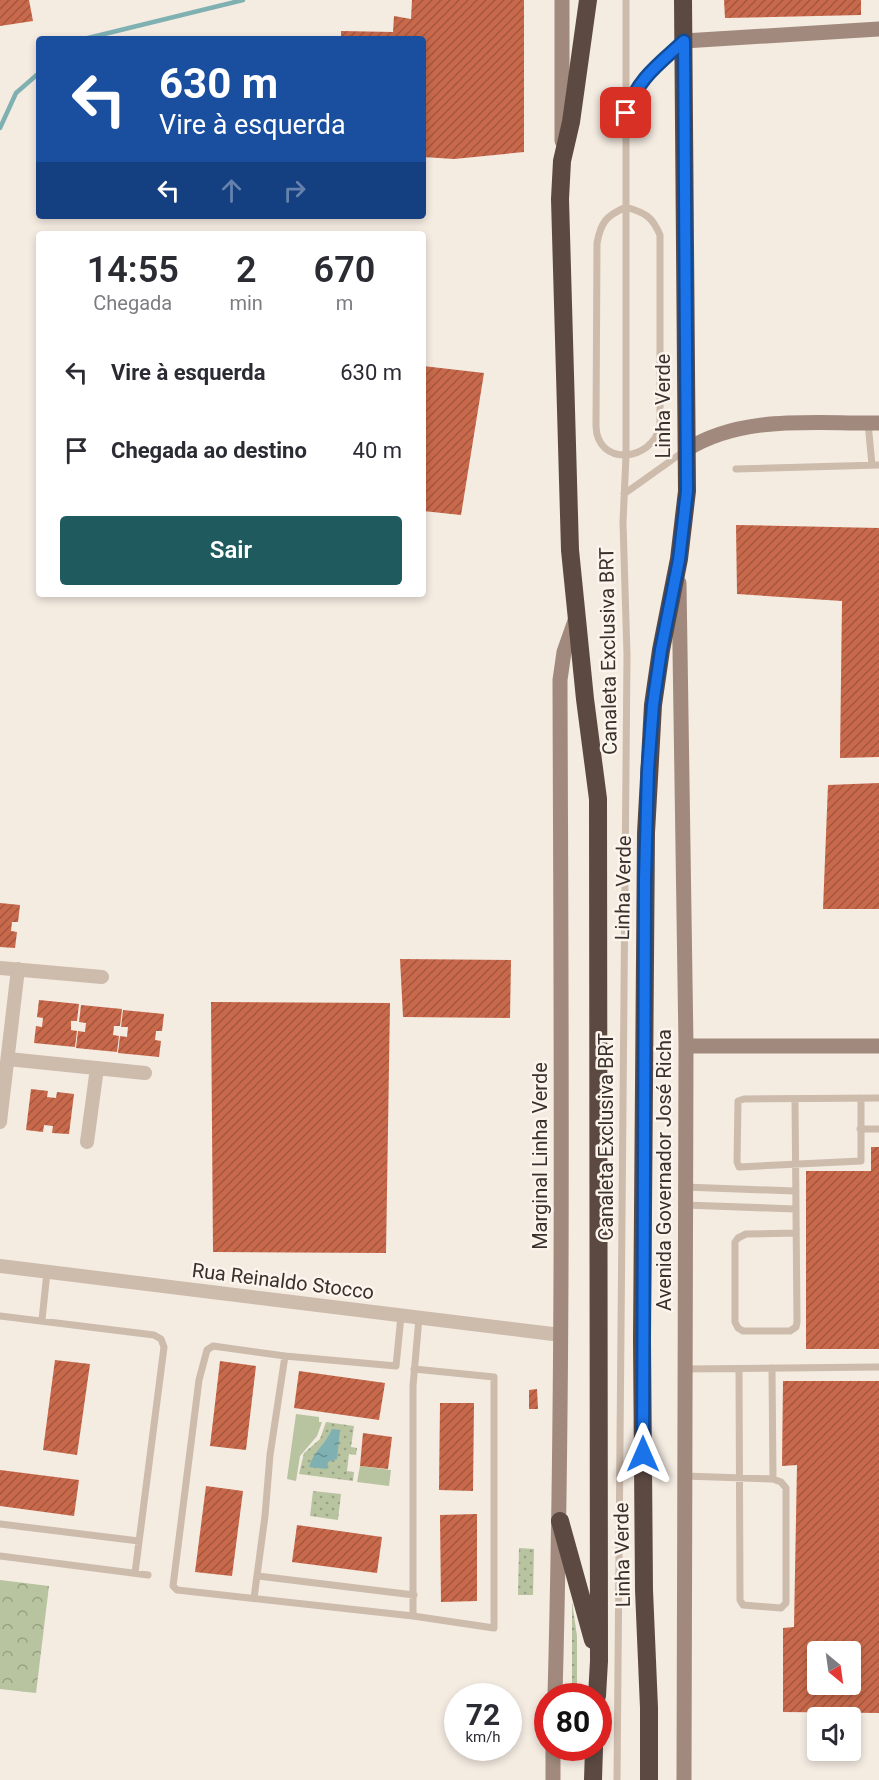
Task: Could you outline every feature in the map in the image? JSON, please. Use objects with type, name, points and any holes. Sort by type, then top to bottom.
[{"type":"highway","name":"Linha Verde","points":[[588,0],[562,161],[560,199],[570,550],[598,799],[598,1683]]},
{"type":"highway","name":"Linha Verde","points":[[649,1780],[649,1708],[644,1590],[642,1352],[646,833],[653,705],[661,650],[679,560],[687,491],[683,0]]},
{"type":"highway","points":[[560,1521],[599,1661]]},
{"type":"highway","points":[[592,1780],[593,1761]]},
{"type":"main road","points":[[562,0],[562,161]]},
{"type":"main road","points":[[684,41],[879,29]]},
{"type":"main road","points":[[686,450],[707,438],[766,424],[874,423]]},
{"type":"main road","name":"Avenida Governador José Richa","points":[[679,560],[686,1046],[684,1780]]},
{"type":"main road","name":"Marginal Linha Verde","points":[[555,1683],[560,1521],[561,1335],[560,680],[564,652],[576,618]]},
{"type":"main road","points":[[686,1046],[879,1046]]},
{"type":"main road","points":[[553,1780],[554,1761]]},
{"type":"street","points":[[0,968],[102,977]]},
{"type":"street","points":[[0,1122],[18,969]]},
{"type":"street","points":[[8,1059],[145,1073]]},
{"type":"street","points":[[87,1142],[97,1068]]},
{"type":"street","name":"Rua Reinaldo Stocco","points":[[0,1266],[561,1335]]},
{"type":"lane","name":"Canaleta Exclusiva BRT","points":[[617,1780],[627,655],[623,522],[626,456],[626,0]]},
{"type":"lane","name":"Canaleta Exclusiva BRT","points":[[626,113],[632,95],[643,79],[684,41]]},
{"type":"lane","points":[[626,207],[645,213],[655,223],[660,235],[660,426],[658,438],[649,446],[626,456],[603,447],[597,437],[596,426],[597,243],[600,227],[610,214],[626,207]]},
{"type":"lane","points":[[736,469],[875,465],[874,423]]},
{"type":"lane","points":[[624,494],[686,450]]},
{"type":"lane","points":[[861,1098],[861,1161],[740,1167],[737,1162],[738,1101],[744,1099],[795,1099],[861,1098],[879,1098]]},
{"type":"lane","points":[[795,1099],[796,1327],[790,1331],[743,1331],[735,1322],[735,1242],[746,1234],[795,1233]]},
{"type":"lane","points":[[861,1130],[879,1129]]},
{"type":"lane","points":[[684,1187],[795,1191]]},
{"type":"lane","points":[[685,1205],[795,1209]]},
{"type":"lane","points":[[42,1320],[47,1272]]},
{"type":"lane","points":[[0,1316],[154,1335],[161,1339],[164,1347],[135,1573]]},
{"type":"lane","points":[[401,1316],[396,1366],[285,1356],[213,1346],[207,1350],[200,1380],[173,1586],[177,1590],[413,1616],[494,1628],[494,1377],[414,1369]]},
{"type":"lane","points":[[413,1616],[414,1369],[419,1318]]},
{"type":"lane","points":[[254,1598],[270,1455],[285,1356]]},
{"type":"lane","points":[[685,1369],[879,1367]]},
{"type":"lane","points":[[685,1476],[740,1478],[773,1479],[781,1482],[786,1488],[786,1603],[781,1608],[741,1603],[740,1478],[739,1368]]},
{"type":"lane","points":[[772,1368],[773,1479]]},
{"type":"lane","points":[[0,1524],[139,1541]]},
{"type":"lane","points":[[0,1556],[148,1575]]},
{"type":"lane","points":[[258,1576],[414,1595]]},
{"type":"green space","points":[[296,1414],[319,1417],[319,1422],[322,1422],[317,1436],[300,1456],[296,1481],[287,1479]]},
{"type":"green space","points":[[326,1422],[354,1426],[351,1447],[357,1448],[356,1455],[349,1454],[347,1471],[354,1472],[353,1481],[299,1474],[304,1453],[320,1439]]},
{"type":"green space","points":[[360,1466],[391,1470],[389,1486],[357,1482]]},
{"type":"green space","points":[[313,1491],[341,1494],[338,1520],[310,1516]]},
{"type":"green space","points":[[519,1548],[534,1549],[533,1595],[518,1595]]},
{"type":"green space","points":[[0,1580],[49,1586],[36,1693],[0,1689]]},
{"type":"green space","points":[[572,1602],[577,1636],[577,1683],[572,1683]]},
{"type":"water","points":[[332,1429],[340,1430],[337,1459],[328,1462],[327,1469],[309,1467],[313,1457]]},
{"type":"building","points":[[0,0],[29,0],[33,21],[0,26]]},
{"type":"building","points":[[412,0],[524,0],[524,152],[454,159],[426,157],[426,36],[341,36],[341,31],[393,32],[394,16],[411,19]]},
{"type":"building","points":[[724,0],[861,0],[861,15],[725,18]]},
{"type":"building","points":[[426,366],[484,373],[461,515],[426,511]]},
{"type":"building","points":[[736,525],[879,528],[879,757],[840,758],[842,601],[737,594]]},
{"type":"building","points":[[879,783],[879,909],[823,909],[828,785]]},
{"type":"building","points":[[0,903],[20,905],[18,922],[12,922],[11,931],[17,932],[15,948],[0,947]]},
{"type":"building","points":[[400,959],[511,960],[510,1018],[403,1017]]},
{"type":"building","points":[[39,1000],[79,1004],[77,1021],[71,1021],[71,1030],[77,1031],[75,1047],[34,1043],[36,1026],[42,1027],[43,1018],[37,1017]]},
{"type":"building","points":[[211,1002],[390,1003],[386,1253],[213,1252]]},
{"type":"building","points":[[81,1005],[122,1009],[120,1026],[114,1026],[113,1035],[119,1036],[117,1052],[76,1048],[78,1031],[85,1032],[86,1023],[79,1022]]},
{"type":"building","points":[[123,1010],[164,1014],[162,1031],[156,1031],[155,1040],[161,1041],[159,1057],[118,1053],[120,1036],[127,1037],[128,1027],[121,1027]]},
{"type":"building","points":[[31,1089],[48,1091],[47,1097],[56,1098],[57,1092],[74,1094],[69,1134],[52,1133],[53,1126],[44,1125],[43,1132],[26,1130]]},
{"type":"building","points":[[871,1147],[879,1147],[879,1349],[806,1349],[806,1171],[871,1171]]},
{"type":"building","points":[[55,1360],[90,1364],[77,1455],[43,1450]]},
{"type":"building","points":[[220,1361],[256,1366],[246,1450],[210,1446]]},
{"type":"building","points":[[299,1371],[385,1383],[379,1420],[294,1408]]},
{"type":"building","points":[[783,1381],[879,1381],[879,1713],[861,1713],[861,1707],[807,1707],[807,1712],[783,1712],[783,1628],[794,1627],[797,1465],[782,1466]]},
{"type":"building","points":[[537,1389],[538,1409],[529,1409],[529,1390]]},
{"type":"building","points":[[440,1403],[474,1403],[473,1491],[439,1490]]},
{"type":"building","points":[[363,1433],[392,1437],[388,1469],[360,1466]]},
{"type":"building","points":[[0,1470],[79,1480],[74,1516],[0,1506]]},
{"type":"building","points":[[206,1486],[243,1491],[232,1576],[195,1572]]},
{"type":"building","points":[[477,1514],[477,1601],[441,1602],[440,1515]]},
{"type":"building","points":[[297,1525],[382,1537],[377,1573],[292,1562]]},
{"type":"waterway","points":[[96,36],[243,0]]},
{"type":"waterway","points":[[0,128],[16,93],[36,76]]},
{"type":"route","points":[[626,113],[632,95],[643,79],[684,41],[687,491],[679,560],[661,650],[653,705],[648,770],[645,879],[643,1454]]}]
